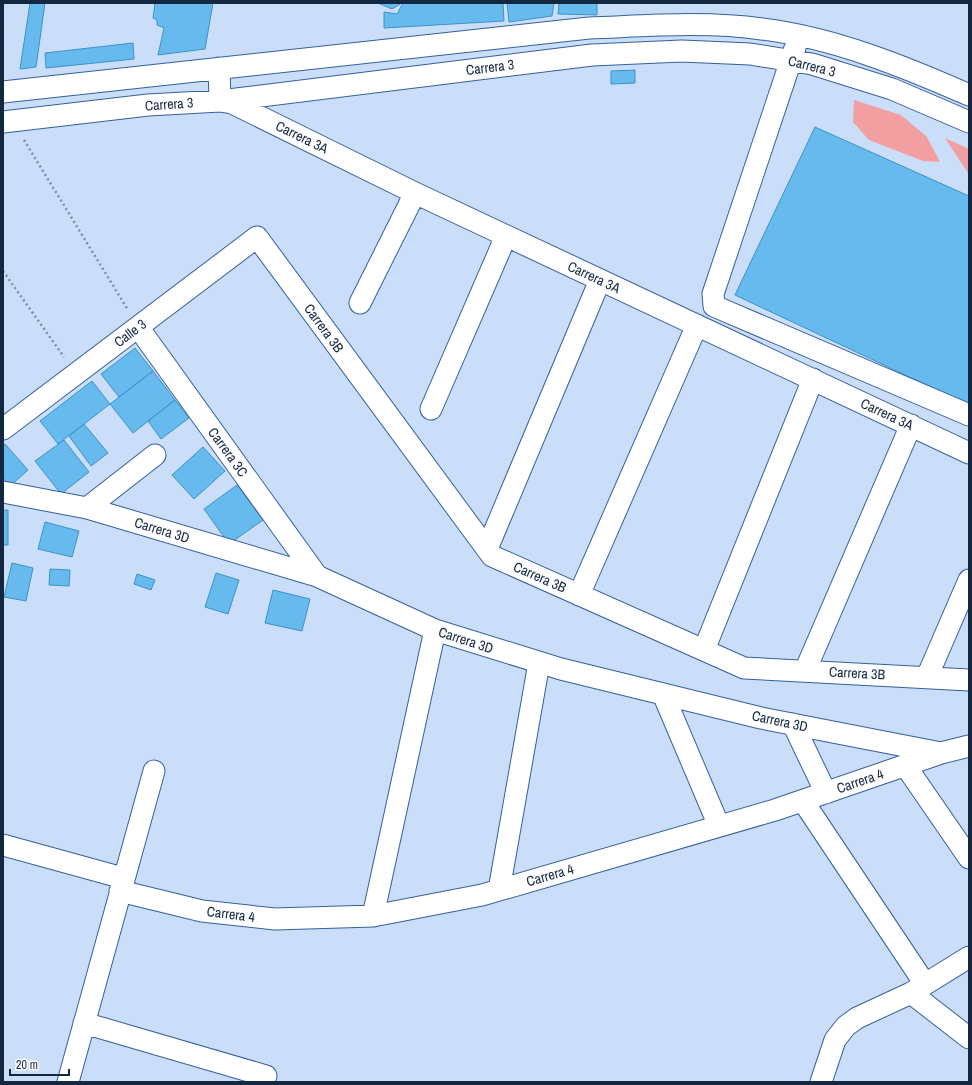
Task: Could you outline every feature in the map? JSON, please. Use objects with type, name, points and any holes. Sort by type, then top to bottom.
[{"type":"street","name":"Carrera 3","points":[[3,92],[589,28],[684,25],[753,28],[819,40],[911,69],[969,95]]},
{"type":"street","points":[[589,28],[592,55]]},
{"type":"street","points":[[799,36],[713,294],[714,306],[969,416]]},
{"type":"street","name":"Carrera 3","points":[[3,122],[148,105],[220,101],[592,55],[682,51],[750,54],[812,64],[892,90],[969,122]]},
{"type":"street","points":[[219,68],[220,101]]},
{"type":"street","points":[[146,76],[148,105]]},
{"type":"street","name":"Carrera 3A","points":[[220,101],[232,103],[415,193],[969,453]]},
{"type":"street","points":[[360,303],[415,193]]},
{"type":"street","points":[[431,409],[506,236]]},
{"type":"street","name":"Calle 3","points":[[3,429],[257,238]]},
{"type":"street","name":"Carrera 3B","points":[[257,238],[492,556],[744,668],[969,680]]},
{"type":"street","points":[[487,549],[600,280]]},
{"type":"street","points":[[580,595],[697,325]]},
{"type":"street","name":"Carrera 3C","points":[[138,327],[317,576]]},
{"type":"street","points":[[704,650],[813,379]]},
{"type":"street","points":[[805,671],[911,425]]},
{"type":"street","points":[[87,508],[155,455]]},
{"type":"street","name":"Carrera 3D","points":[[3,492],[87,508],[317,576],[435,630],[539,663],[793,724],[941,752]]},
{"type":"street","points":[[927,677],[969,580]]},
{"type":"street","points":[[373,916],[435,630]]},
{"type":"street","points":[[499,890],[539,663]]},
{"type":"street","points":[[663,694],[719,826]]},
{"type":"street","points":[[793,724],[826,793]]},
{"type":"street","name":"Carrera 4","points":[[3,845],[202,911],[274,919],[373,916],[482,895],[803,801],[941,752],[969,746]]},
{"type":"street","points":[[905,765],[969,858]]},
{"type":"street","points":[[68,1082],[121,884],[154,771]]},
{"type":"street","points":[[803,801],[918,989],[969,1038]]},
{"type":"street","points":[[821,1082],[835,1040],[846,1026],[857,1018],[918,989],[969,957]]},
{"type":"street","points":[[84,1022],[266,1076]]},
{"type":"path","points":[[23,140],[138,327]]},
{"type":"path","points":[[3,271],[76,374]]},
{"type":"shaded area","points":[[854,100],[901,115],[927,137],[940,162],[923,161],[869,140],[853,122]]},
{"type":"shaded area","points":[[945,138],[969,149],[969,174],[968,173]]},
{"type":"building","points":[[30,3],[45,3],[36,67],[20,69]]},
{"type":"building","points":[[155,3],[213,3],[205,49],[158,55],[164,28],[157,25],[157,20],[153,18]]},
{"type":"building","points":[[378,3],[402,3],[392,9]]},
{"type":"building","points":[[403,3],[503,3],[504,21],[384,28],[384,12],[397,14]]},
{"type":"building","points":[[507,3],[554,3],[552,16],[509,22]]},
{"type":"building","points":[[559,3],[597,3],[597,15],[558,14]]},
{"type":"building","points":[[133,43],[134,59],[46,68],[45,53]]},
{"type":"building","points":[[635,70],[635,83],[611,84],[611,71]]},
{"type":"building","points":[[815,127],[969,196],[969,405],[735,295]]},
{"type":"building","points":[[135,348],[153,371],[119,397],[101,374]]},
{"type":"building","points":[[153,371],[175,400],[133,433],[110,404]]},
{"type":"building","points":[[92,381],[110,404],[58,444],[40,421]]},
{"type":"building","points":[[175,400],[189,418],[161,439],[148,421]]},
{"type":"building","points":[[84,424],[108,453],[91,466],[69,436]]},
{"type":"building","points":[[64,440],[89,472],[61,494],[35,461]]},
{"type":"building","points":[[5,444],[28,470],[10,486],[3,478],[3,446]]},
{"type":"building","points":[[203,447],[225,471],[194,499],[172,475]]},
{"type":"building","points":[[237,485],[263,520],[229,544],[204,509]]},
{"type":"building","points":[[3,510],[8,510],[8,545],[3,545]]},
{"type":"building","points":[[45,522],[79,531],[72,557],[38,549]]},
{"type":"building","points":[[12,563],[33,568],[26,601],[4,597]]},
{"type":"building","points":[[50,569],[70,570],[69,586],[49,585]]},
{"type":"building","points":[[216,573],[239,580],[228,614],[205,607]]},
{"type":"building","points":[[137,574],[155,580],[151,590],[134,584]]},
{"type":"building","points":[[273,590],[310,599],[302,631],[265,623]]}]
